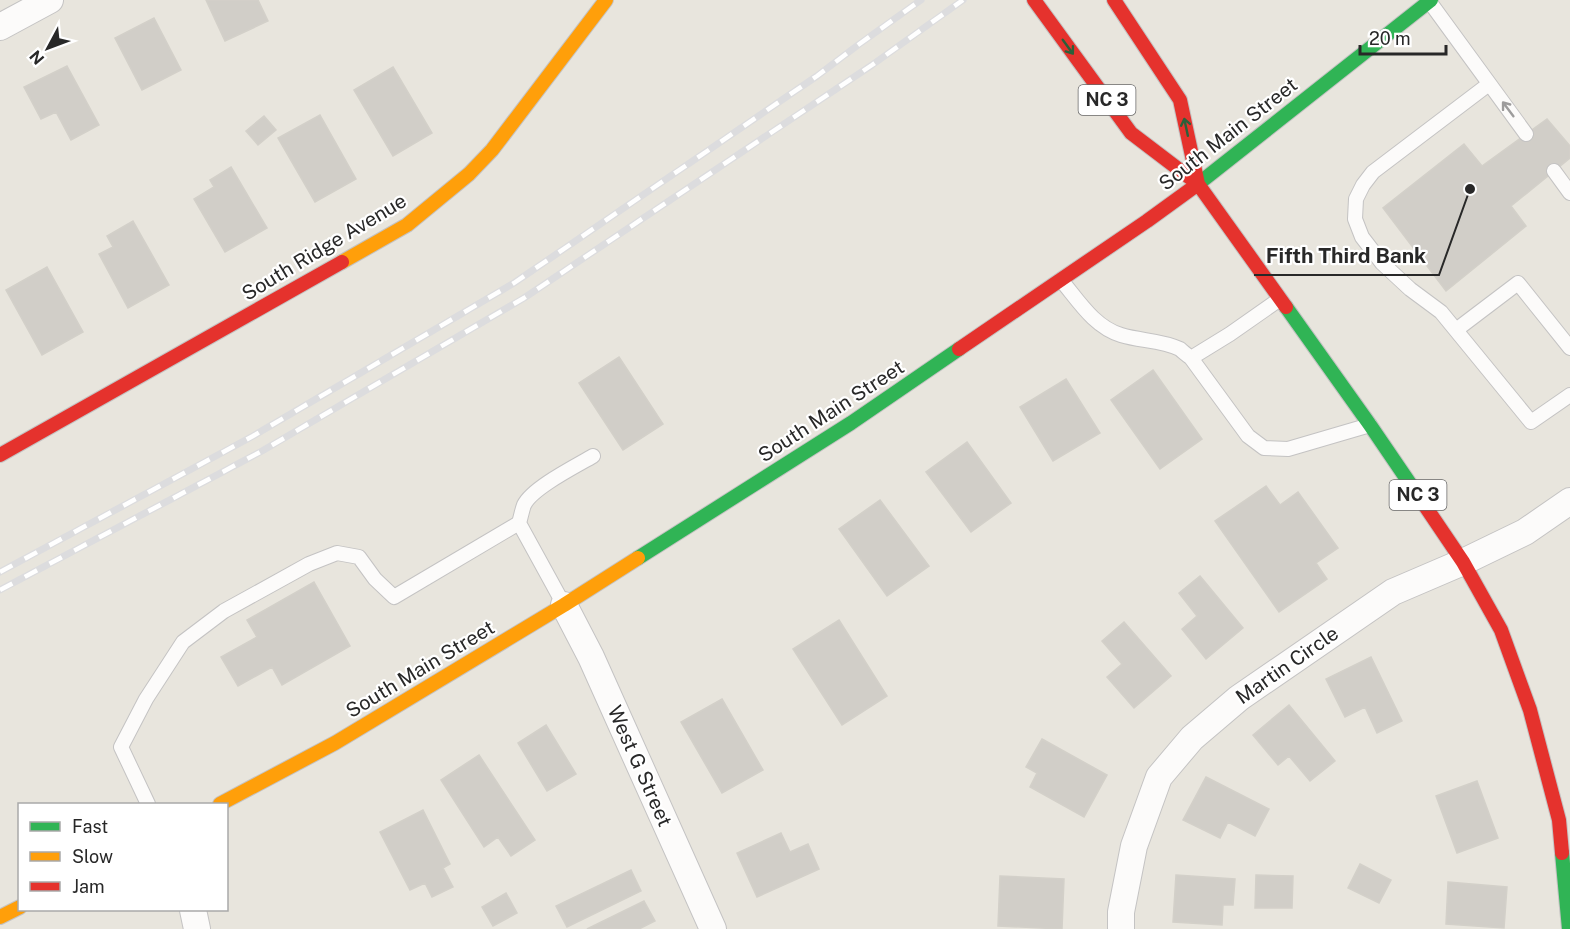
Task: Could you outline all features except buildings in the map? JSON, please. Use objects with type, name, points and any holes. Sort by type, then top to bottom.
[{"type":"main road","name":"South Ridge Avenue","points":[[0,455],[406,225],[469,174],[492,150],[606,0]]},
{"type":"main road","name":"NC 3","points":[[1034,0],[1131,133],[1198,184],[1370,425],[1463,562],[1501,630],[1530,710],[1559,820],[1569,929]]},
{"type":"main road","name":"NC 3","points":[[1114,0],[1180,100],[1198,184]]},
{"type":"main road","name":"South Main Street","points":[[222,803],[335,743],[564,605],[851,423],[1198,184],[1430,1]]},
{"type":"main road","points":[[0,917],[18,908]]},
{"type":"street","points":[[0,27],[50,0]]},
{"type":"street","name":"Martin Circle","points":[[1121,929],[1134,846],[1159,777],[1192,738],[1239,698],[1393,592],[1525,532],[1570,501]]},
{"type":"street","name":"West G Street","points":[[564,605],[591,657],[713,929]]},
{"type":"street","points":[[194,911],[197,929]]},
{"type":"lane","points":[[1430,1],[1526,134]]},
{"type":"lane","points":[[1489,84],[1373,172],[1356,199],[1355,219],[1362,237],[1382,263],[1410,289],[1441,312],[1532,422],[1570,395]]},
{"type":"lane","points":[[1554,171],[1570,194]]},
{"type":"lane","points":[[1061,280],[1093,318],[1104,327],[1121,335],[1179,349],[1191,358],[1248,436],[1264,448],[1288,448],[1370,425]]},
{"type":"lane","points":[[1456,330],[1518,283],[1570,348]]},
{"type":"lane","points":[[1191,358],[1280,299]]},
{"type":"lane","points":[[564,605],[519,523],[524,504],[531,496],[540,488],[593,456]]},
{"type":"lane","points":[[148,803],[121,747],[146,699],[183,642],[224,611],[309,564],[337,553],[359,557],[375,579],[394,597],[519,523]]},
{"type":"railway","points":[[0,572],[253,436],[514,283],[817,76],[921,0]]},
{"type":"railway","points":[[0,590],[262,451],[524,298],[872,65],[963,0]]},
{"type":"traffic: fast","points":[[1198,184],[1431,0]]},
{"type":"traffic: fast","points":[[1286,307],[1417,494]]},
{"type":"traffic: fast","points":[[638,558],[851,423],[959,349]]},
{"type":"traffic: fast","points":[[1562,853],[1569,929]]},
{"type":"traffic: slow","points":[[342,262],[407,225],[469,174],[492,150],[606,0]]},
{"type":"traffic: slow","points":[[222,803],[335,743],[638,558]]},
{"type":"traffic: slow","points":[[0,917],[18,908]]},
{"type":"traffic: jam","points":[[1034,0],[1131,133],[1198,184],[1286,307]]},
{"type":"traffic: jam","points":[[1114,0],[1180,100],[1198,184]]},
{"type":"traffic: jam","points":[[959,349],[1198,184]]},
{"type":"traffic: jam","points":[[0,455],[342,262]]},
{"type":"traffic: jam","points":[[1417,494],[1463,562],[1501,630],[1530,710],[1559,820],[1562,853]]},
{"type":"place","name":"Fifth Third Bank","points":[[1470,189]]}]
